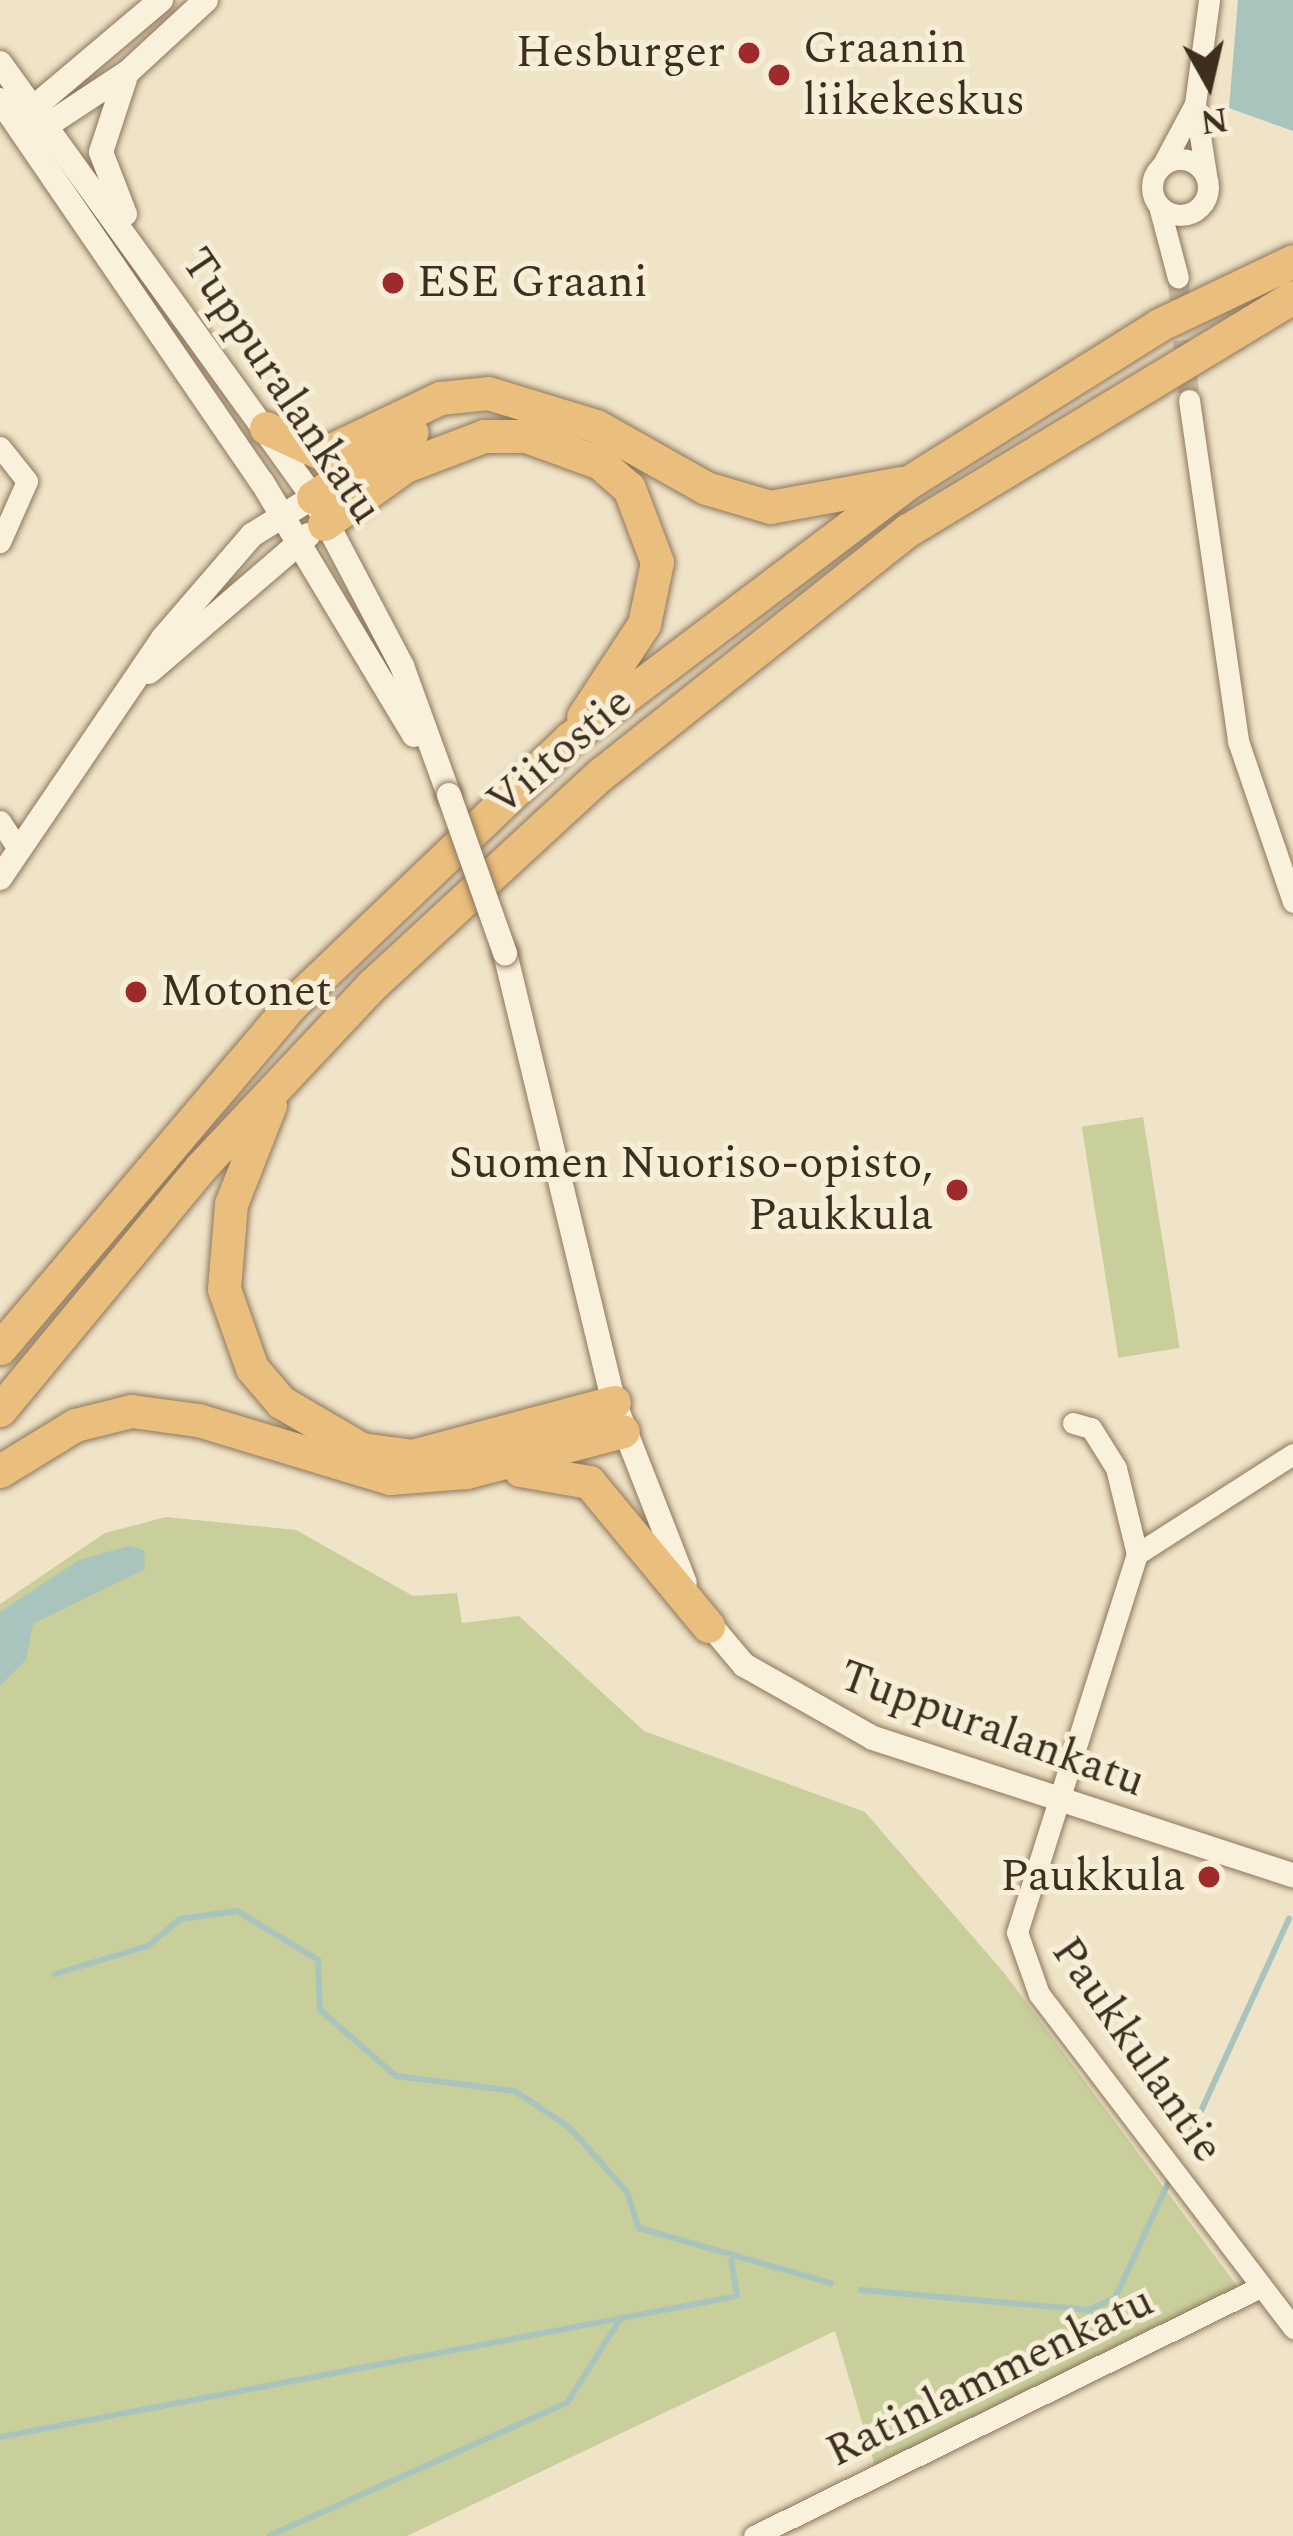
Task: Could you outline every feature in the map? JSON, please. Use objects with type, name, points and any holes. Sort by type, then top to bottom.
[{"type":"highway","name":"Viitostie","points":[[0,1348],[293,1003],[569,739],[909,482],[1159,325],[1293,261]]},
{"type":"highway","name":"Viitostie","points":[[0,1410],[278,1086],[500,863],[772,633],[927,517],[1293,297]]},
{"type":"highway","points":[[266,428],[323,454],[440,398],[488,393],[596,426],[706,488],[770,507],[909,482]]},
{"type":"highway","points":[[312,521],[412,432],[467,414],[596,426]]},
{"type":"highway","points":[[312,521],[405,466],[484,436],[526,436],[600,463],[628,488],[657,562],[644,624],[569,739]]},
{"type":"highway","points":[[278,1086],[223,1246],[233,1328],[280,1402],[362,1449],[412,1456],[618,1416]]},
{"type":"highway","points":[[0,1471],[62,1431],[131,1411],[275,1446],[359,1475],[428,1478],[618,1416]]},
{"type":"highway","points":[[275,1446],[375,1485],[575,1474],[603,1494],[708,1626]]},
{"type":"street","points":[[161,0],[32,104],[22,131],[50,130],[128,72],[206,0]]},
{"type":"street","points":[[1178,248],[1200,208],[1206,174],[1196,104],[1210,0]]},
{"type":"street","name":"Tuppuralankatu","points":[[0,63],[266,428],[312,521],[401,666],[505,953],[618,1416],[708,1626],[811,1709],[1060,1803],[1293,1875]]},
{"type":"street","points":[[128,72],[101,152],[145,260]]},
{"type":"street","name":"Tuppuralankatu","points":[[0,100],[283,518],[312,521]]},
{"type":"street","points":[[1178,278],[1178,248],[1152,184],[1196,104]]},
{"type":"street","points":[[1163,164],[1192,161],[1206,174]]},
{"type":"street","points":[[1159,206],[1200,208]]},
{"type":"street","points":[[1189,400],[1238,741],[1293,902]]},
{"type":"street","points":[[0,447],[26,481],[0,542]]},
{"type":"street","points":[[0,878],[16,846],[238,552],[283,518],[312,521]]},
{"type":"street","points":[[147,673],[312,521]]},
{"type":"street","points":[[0,821],[16,846]]},
{"type":"street","points":[[1072,1423],[1091,1428],[1116,1468],[1137,1554],[1293,1454]]},
{"type":"street","name":"Paukkulantie","points":[[1137,1554],[1018,1955],[1293,2328]]},
{"type":"street","name":"Ratinlammenkatu","points":[[754,2536],[1260,2287]]},
{"type":"green space","points":[[1143,1117],[1180,1348],[1118,1358],[1082,1127]]},
{"type":"green space","points":[[166,1517],[296,1530],[413,1596],[457,1593],[462,1623],[519,1616],[644,1731],[865,1812],[1005,1974],[1240,2290],[875,2466],[835,2331],[407,2536],[0,2536],[0,1604],[105,1533]]},
{"type":"water","points":[[1238,0],[1293,0],[1293,131],[1229,108]]},
{"type":"water","points":[[129,1546],[144,1550],[145,1569],[33,1624],[26,1660],[0,1686],[0,1612],[79,1560]]},
{"type":"waterway","points":[[55,1974],[148,1946],[180,1919],[237,1911],[318,1960],[320,2010],[396,2076],[515,2091],[570,2128],[627,2192],[639,2228],[831,2283]]},
{"type":"waterway","points":[[1190,2135],[1289,1919]]},
{"type":"waterway","points":[[861,2290],[1088,2310],[1115,2298],[1169,2181]]},
{"type":"waterway","points":[[0,2437],[737,2296],[731,2260]]},
{"type":"waterway","points":[[269,2536],[567,2403],[621,2318]]},
{"type":"tunnel","points":[[1178,278],[1189,400]]},
{"type":"place","name":"Hesburger","points":[[749,53]]},
{"type":"place","name":"Graanin liikekeskus","points":[[779,75]]},
{"type":"place","name":"ESE Graani","points":[[393,283]]},
{"type":"place","name":"Motonet","points":[[136,992]]},
{"type":"place","name":"Suomen Nuoriso-opisto, Paukkula","points":[[957,1190]]},
{"type":"place","name":"Paukkula","points":[[1209,1877]]}]
